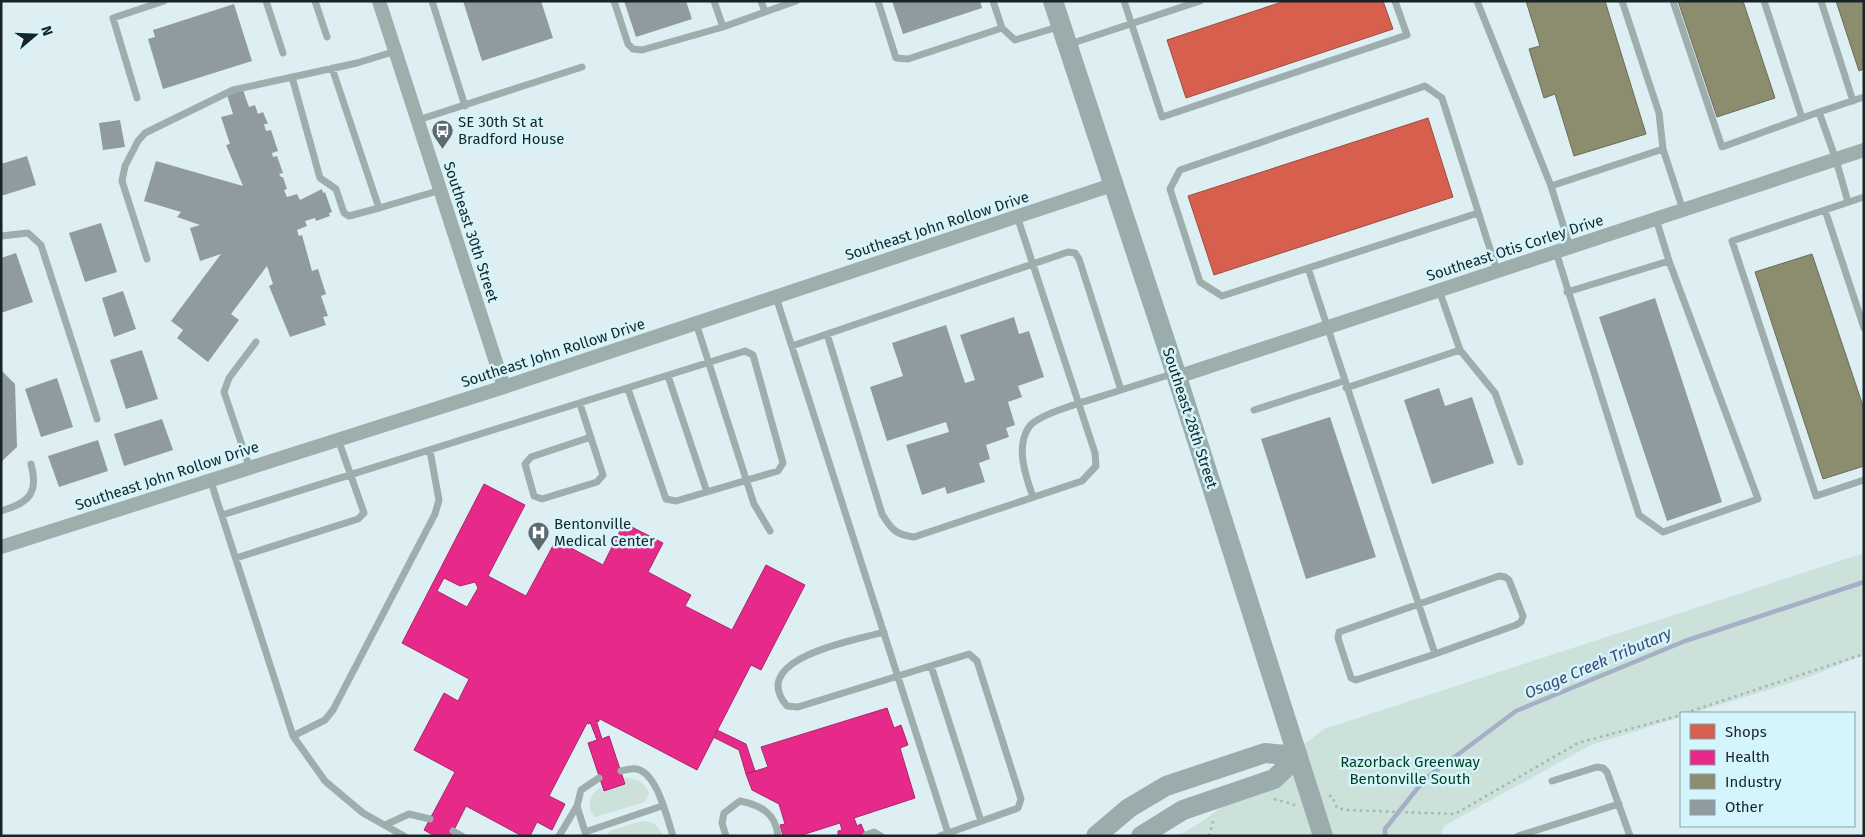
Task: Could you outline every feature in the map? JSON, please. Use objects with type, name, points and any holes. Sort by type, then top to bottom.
[{"type":"main road","name":"Southeast 28th Street","points":[[1053,1],[1176,375],[1322,836]]},
{"type":"main road","points":[[1096,836],[1129,808],[1166,786],[1266,753],[1298,756]]},
{"type":"main road","points":[[1141,836],[1183,810],[1274,779],[1298,756]]},
{"type":"street","name":"Southeast 30th Street","points":[[379,1],[504,387]]},
{"type":"street","name":"Southeast Otis Corley Drive","points":[[1176,375],[1864,150]]},
{"type":"street","name":"Southeast John Rollow Drive","points":[[1,546],[210,478],[504,387],[1112,185]]},
{"type":"lane","points":[[137,98],[113,18],[164,1]]},
{"type":"lane","points":[[266,1],[283,52]]},
{"type":"lane","points":[[315,1],[326,37]]},
{"type":"lane","points":[[432,1],[465,106]]},
{"type":"lane","points":[[614,1],[628,44],[633,49],[642,50],[723,27],[796,1]]},
{"type":"lane","points":[[714,1],[723,27]]},
{"type":"lane","points":[[761,1],[765,12]]},
{"type":"lane","points":[[878,1],[896,58],[908,59],[1002,28]]},
{"type":"lane","points":[[993,1],[1002,28],[1015,40],[1061,26]]},
{"type":"lane","points":[[1124,1],[1162,117],[1407,35],[1395,1]]},
{"type":"lane","points":[[1067,45],[1200,1]]},
{"type":"lane","points":[[1477,1],[1551,186],[1570,247]]},
{"type":"lane","points":[[1622,1],[1660,113],[1663,149],[1683,210]]},
{"type":"lane","points":[[1673,1],[1722,147],[1864,97]]},
{"type":"lane","points":[[1764,1],[1802,118]]},
{"type":"lane","points":[[1821,1],[1853,101]]},
{"type":"lane","points":[[147,259],[122,181],[125,166],[138,141],[153,129],[233,90],[332,68],[396,51]]},
{"type":"lane","points":[[418,120],[582,67]]},
{"type":"lane","points":[[332,68],[379,208]]},
{"type":"lane","points":[[292,77],[320,178],[336,189],[344,213],[349,216],[441,190]]},
{"type":"lane","points":[[1478,213],[1222,296],[1200,282],[1170,189],[1180,170],[1425,86],[1442,98],[1497,271]]},
{"type":"lane","points":[[1819,112],[1848,202]]},
{"type":"lane","points":[[1551,186],[1663,149]]},
{"type":"lane","points":[[1864,197],[1732,240],[1816,496],[1864,480]]},
{"type":"lane","points":[[1826,210],[1864,328]]},
{"type":"lane","points":[[827,334],[882,514],[892,531],[902,536],[914,537],[1082,481],[1096,466],[1095,453],[1017,216]]},
{"type":"lane","points":[[1556,252],[1567,292],[1639,515],[1664,532],[1758,499],[1669,261],[1656,219]]},
{"type":"lane","points":[[1,236],[28,233],[41,245],[97,419]]},
{"type":"lane","points":[[792,346],[1068,252],[1075,253],[1079,260],[1122,390]]},
{"type":"lane","points":[[1567,292],[1669,261]]},
{"type":"lane","points":[[1308,268],[1435,654]]},
{"type":"lane","points":[[1439,290],[1460,350],[1495,393],[1520,462]]},
{"type":"lane","points":[[776,296],[899,676],[948,835]]},
{"type":"lane","points":[[696,323],[754,504],[770,531]]},
{"type":"lane","points":[[249,466],[224,392],[230,378],[256,342]]},
{"type":"lane","points":[[1254,410],[1460,350]]},
{"type":"lane","points":[[222,516],[745,351],[753,355],[783,463],[778,471],[747,481],[676,501],[666,499],[628,389]]},
{"type":"lane","points":[[1033,498],[1025,475],[1023,449],[1029,427],[1040,417],[1122,390],[1176,375]]},
{"type":"lane","points":[[668,376],[707,492]]},
{"type":"lane","points":[[580,404],[591,437],[603,475],[597,482],[542,499],[534,496],[525,464],[531,457],[591,437]]},
{"type":"lane","points":[[236,558],[358,519],[364,513],[338,439]]},
{"type":"lane","points":[[293,736],[325,720],[333,710],[435,514],[439,500],[430,451]]},
{"type":"lane","points":[[1,511],[18,506],[29,497],[34,484],[31,464]]},
{"type":"lane","points":[[210,478],[293,736],[325,781],[363,813],[404,836]]},
{"type":"lane","points":[[1499,576],[1505,577],[1523,616],[1520,622],[1435,654],[1356,680],[1351,678],[1338,638],[1338,632],[1499,576]]},
{"type":"lane","points":[[884,632],[802,655],[783,672],[778,682],[780,698],[787,706],[798,707],[969,654],[977,661],[1021,799],[1018,808],[948,835],[940,836]]},
{"type":"lane","points":[[931,666],[981,821]]},
{"type":"lane","points":[[1552,782],[1596,767],[1603,768],[1619,804],[1630,836]]},
{"type":"lane","points":[[621,771],[635,769],[645,772],[653,780],[673,836]]},
{"type":"lane","points":[[560,836],[577,806],[581,790],[599,778]]},
{"type":"lane","points":[[726,836],[722,823],[724,813],[740,801],[757,805],[772,816],[778,836]]},
{"type":"lane","points":[[1518,836],[1619,804]]},
{"type":"lane","points":[[577,806],[586,834],[662,806]]},
{"type":"lane","points":[[385,825],[409,814],[430,819]]},
{"type":"lane","points":[[453,831],[462,836]]},
{"type":"lane","points":[[866,835],[874,832],[881,836]]},
{"type":"path","points":[[1688,712],[1864,654]]},
{"type":"path","points":[[1325,796],[1332,796],[1337,808],[1347,810],[1455,814],[1578,742],[1680,714]]},
{"type":"green space","name":"Razorback Greenway Bentonville South","points":[[1864,553],[1864,655],[1806,678],[1696,712],[1680,712],[1680,717],[1591,745],[1444,826],[1441,836],[1178,836],[1203,821],[1324,729]]},
{"type":"green space","points":[[624,778],[636,780],[648,789],[649,793],[645,802],[595,817],[590,809],[590,801],[594,793],[601,787],[603,792],[626,785]]},
{"type":"green space","points":[[642,821],[655,825],[660,829],[663,836],[606,836],[610,831]]},
{"type":"building: Shops","points":[[1285,1],[1383,1],[1393,29],[1186,98],[1167,40]]},
{"type":"building: Shops","points":[[1428,118],[1453,197],[1214,275],[1188,196]]},
{"type":"building: Health","points":[[484,484],[525,505],[488,576],[526,596],[556,540],[603,565],[624,523],[663,543],[648,572],[691,595],[685,606],[732,630],[766,565],[805,585],[761,670],[751,665],[697,770],[600,719],[598,722],[596,720],[602,739],[609,736],[625,784],[604,791],[588,743],[597,740],[590,722],[589,724],[587,723],[549,796],[565,804],[552,830],[537,822],[530,836],[522,836],[466,806],[451,836],[435,836],[424,830],[455,772],[414,750],[444,693],[458,701],[469,679],[402,643]],"holes":[[[444,578],[460,586],[475,582],[478,588],[467,607],[437,591]]]},
{"type":"building: Health","points":[[887,708],[894,728],[901,725],[908,745],[900,748],[915,798],[854,818],[857,826],[861,824],[866,836],[838,836],[838,831],[842,830],[840,823],[799,836],[783,836],[780,825],[785,824],[779,804],[752,790],[746,774],[768,767],[761,747]]},
{"type":"building: Health","points":[[717,730],[746,744],[755,771],[746,774],[739,750],[713,737]]},
{"type":"building: Industry","points":[[1526,1],[1605,1],[1646,134],[1574,156],[1555,94],[1544,98],[1529,49],[1540,46]]},
{"type":"building: Industry","points":[[1678,1],[1743,1],[1775,98],[1717,117]]},
{"type":"building: Industry","points":[[1836,1],[1864,1],[1864,69],[1859,71]]},
{"type":"building: Industry","points":[[1812,254],[1864,409],[1864,466],[1823,479],[1755,272]]},
{"type":"building: Other","points":[[463,1],[541,1],[553,38],[482,61]]},
{"type":"building: Other","points":[[624,1],[686,1],[692,19],[636,37]]},
{"type":"building: Other","points":[[892,1],[980,1],[982,8],[903,34]]},
{"type":"building: Other","points":[[234,4],[252,61],[163,89],[148,39],[155,37],[153,30]]},
{"type":"building: Other","points":[[243,90],[249,107],[255,105],[258,114],[263,112],[268,124],[264,124],[266,131],[271,130],[278,151],[272,153],[273,157],[277,156],[283,173],[279,174],[283,177],[287,189],[284,190],[287,197],[297,194],[300,200],[322,189],[323,193],[325,192],[332,212],[329,213],[330,216],[316,221],[315,218],[305,221],[307,226],[297,230],[299,236],[302,235],[312,271],[318,269],[326,294],[321,296],[328,316],[323,317],[326,325],[290,337],[269,286],[273,284],[267,266],[231,314],[239,320],[208,362],[177,338],[183,330],[171,321],[221,254],[200,261],[190,228],[200,225],[177,217],[181,212],[144,201],[156,161],[243,186],[226,145],[230,144],[221,117],[233,114],[227,95]]},
{"type":"building: Other","points":[[120,120],[125,147],[103,150],[99,123]]},
{"type":"building: Other","points":[[27,156],[36,185],[1,196],[1,164]]},
{"type":"building: Other","points":[[101,223],[117,272],[85,282],[69,233]]},
{"type":"building: Other","points":[[16,253],[33,302],[1,313],[1,258]]},
{"type":"building: Other","points":[[123,291],[136,329],[114,337],[102,298]]},
{"type":"building: Other","points":[[1655,298],[1722,502],[1667,521],[1599,317]]},
{"type":"building: Other","points":[[1014,317],[1019,334],[1029,331],[1044,377],[1018,386],[1022,397],[1008,402],[1015,425],[1006,428],[1009,437],[986,445],[990,459],[979,463],[985,482],[947,494],[945,487],[922,495],[906,445],[949,432],[946,422],[887,441],[870,387],[903,376],[892,343],[946,325],[965,383],[975,380],[960,335]]},
{"type":"building: Other","points":[[142,350],[158,399],[126,409],[110,360]]},
{"type":"building: Other","points":[[1,370],[15,384],[17,447],[1,462]]},
{"type":"building: Other","points":[[57,378],[73,427],[41,437],[25,389]]},
{"type":"building: Other","points":[[1439,388],[1445,406],[1472,397],[1494,463],[1432,484],[1404,400]]},
{"type":"building: Other","points":[[1330,417],[1376,557],[1306,579],[1261,439]]},
{"type":"building: Other","points":[[162,419],[173,450],[124,466],[114,434]]},
{"type":"building: Other","points":[[98,440],[108,471],[59,487],[48,456]]},
{"type":"waterway","name":"Osage Creek Tributary","points":[[1385,836],[1385,829],[1425,779],[1516,711],[1685,641],[1864,582]]},
{"type":"place","name":"SE 30th St at Bradford House","points":[[442,150]]},
{"type":"place","name":"Bentonville Medical Center","points":[[538,552]]}]
